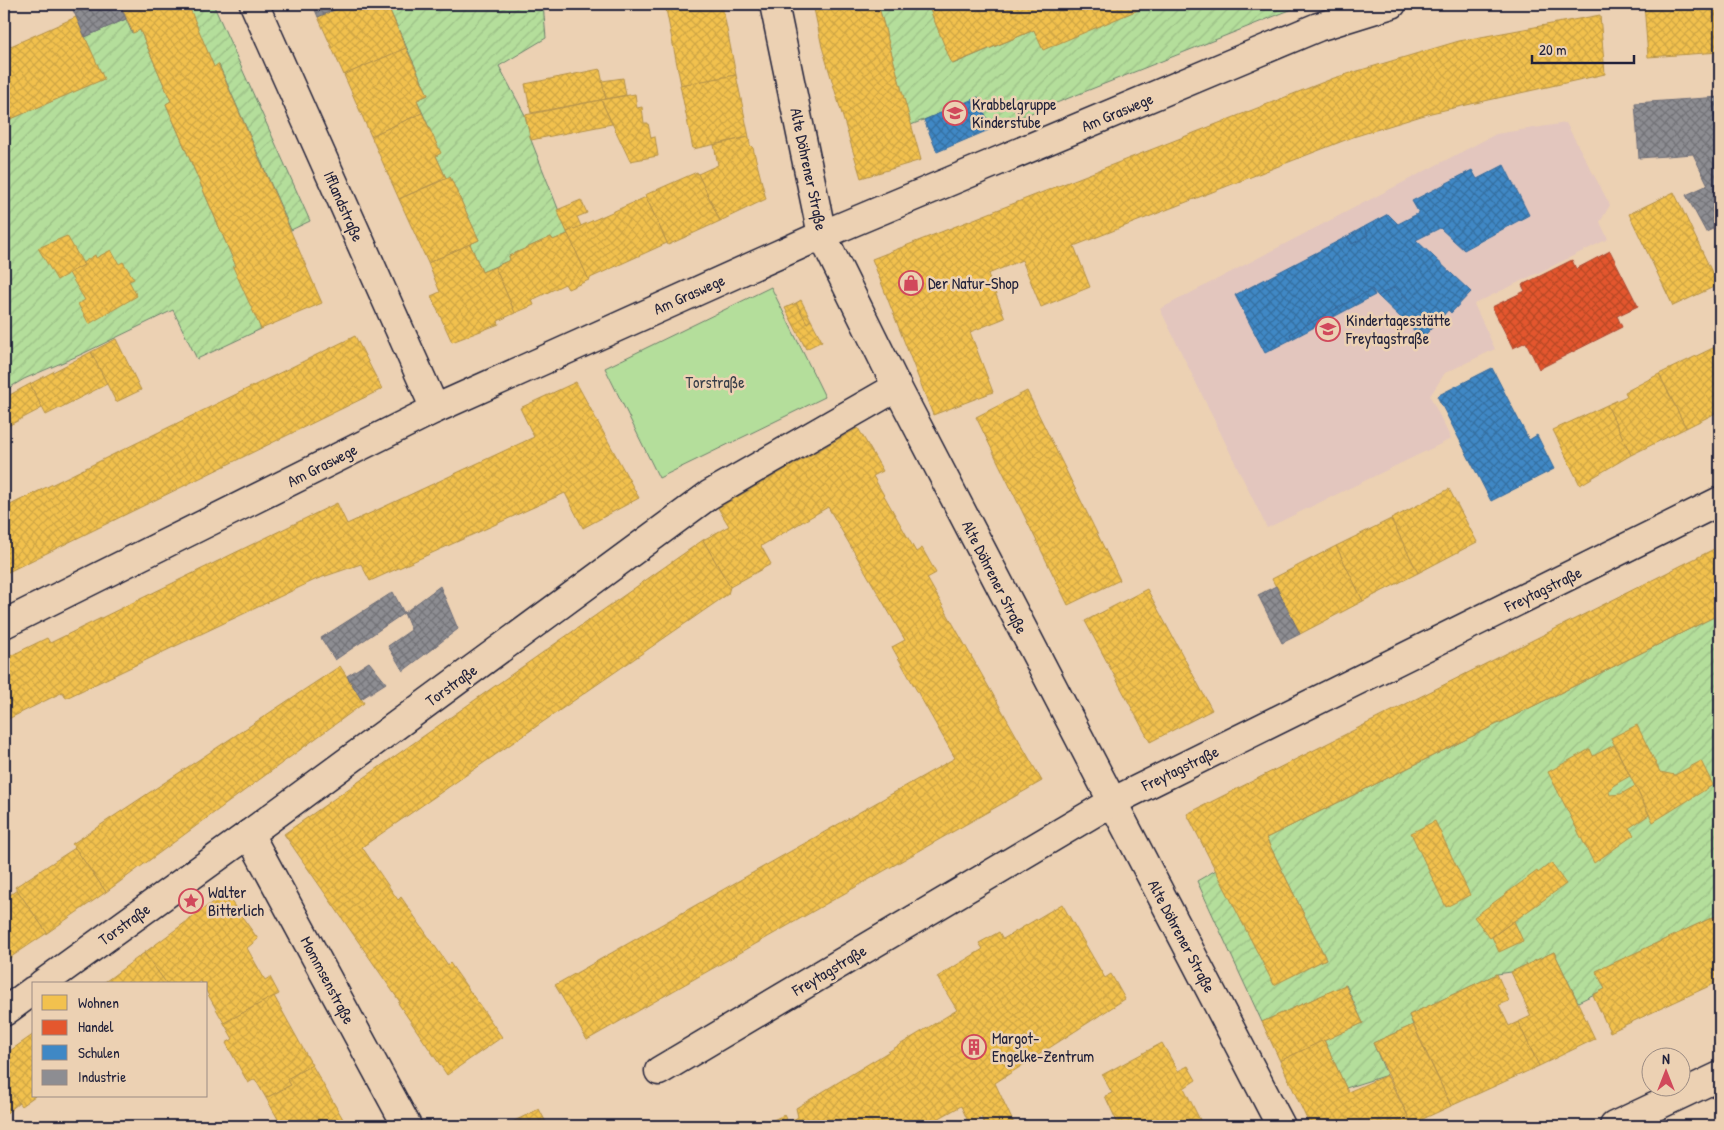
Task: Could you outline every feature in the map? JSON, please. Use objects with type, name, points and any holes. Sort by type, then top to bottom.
[{"type":"street","name":"Ifflandstraße","points":[[254,4],[435,409]]},
{"type":"street","name":"Alte Döhrener Straße","points":[[774,4],[822,235],[896,388],[1281,1126]]},
{"type":"street","name":"Am Graswege","points":[[4,624],[435,409],[822,235],[1318,27],[1392,4]]},
{"type":"street","name":"Torstraße","points":[[45,982],[709,495],[896,388]]},
{"type":"street","name":"Freytagstraße","points":[[659,1071],[1112,802],[1720,501]]},
{"type":"street","name":"Mommsenstraße","points":[[249,834],[407,1126]]},
{"type":"street","points":[[4,1012],[32,991]]},
{"type":"street","points":[[1614,1126],[1720,1076]]},
{"type":"shaded area","name":"Kindertagesstätte Freytagstraße","points":[[1566,123],[1610,205],[1600,222],[1608,239],[1474,304],[1495,349],[1445,373],[1430,396],[1451,439],[1267,528],[1160,309],[1496,134]]},
{"type":"green space","points":[[187,4],[213,4],[310,221],[291,230],[219,65],[214,67]]},
{"type":"green space","points":[[387,4],[543,4],[546,38],[499,66],[525,115],[531,140],[568,234],[553,240],[551,237],[509,256],[510,260],[482,272],[470,244],[479,240],[450,177],[446,178],[436,156],[440,153],[417,100],[428,95]]},
{"type":"green space","points":[[878,4],[929,4],[953,64],[1034,30],[1043,49],[1152,4],[1305,4],[991,129],[978,98],[911,125]]},
{"type":"green space","points":[[126,19],[132,33],[140,30],[171,101],[166,104],[261,329],[197,359],[173,310],[82,354],[24,379],[4,391],[4,122],[103,79],[85,37]]},
{"type":"green space","name":"Torstraße","points":[[771,287],[825,397],[659,478],[605,368]]},
{"type":"green space","points":[[1720,614],[1720,914],[1597,971],[1605,989],[1578,1002],[1554,952],[1511,972],[1497,974],[1409,1015],[1413,1025],[1373,1043],[1387,1075],[1346,1088],[1324,1040],[1363,1023],[1346,985],[1262,1022],[1197,881],[1216,870],[1274,984],[1326,959],[1266,838]]},
{"type":"building: Wohnen","points":[[120,4],[188,4],[214,67],[218,64],[322,303],[261,329],[233,267],[236,266],[166,104],[171,101],[140,30],[133,33]]},
{"type":"building: Wohnen","points":[[348,4],[387,4],[406,48],[344,75],[318,17]]},
{"type":"building: Wohnen","points":[[665,4],[722,4],[736,75],[681,85]]},
{"type":"building: Wohnen","points":[[813,4],[878,4],[921,160],[861,178],[822,47]]},
{"type":"building: Wohnen","points":[[929,4],[1152,4],[1043,50],[1034,30],[952,64]]},
{"type":"building: Wohnen","points":[[1644,4],[1720,4],[1720,52],[1648,57]]},
{"type":"building: Wohnen","points":[[1600,15],[1605,74],[1431,113],[1353,137],[1074,246],[1090,287],[1041,307],[1022,260],[988,274],[1005,318],[970,332],[993,392],[933,415],[872,259],[1334,78],[1459,41]]},
{"type":"building: Wohnen","points":[[76,17],[104,79],[4,122],[4,49]]},
{"type":"building: Wohnen","points":[[406,48],[428,95],[417,100],[422,113],[371,136],[344,75]]},
{"type":"building: Wohnen","points":[[600,69],[606,99],[531,113],[525,84]]},
{"type":"building: Wohnen","points":[[736,75],[749,137],[693,149],[680,85]]},
{"type":"building: Wohnen","points":[[623,78],[626,95],[606,99],[602,81]]},
{"type":"building: Wohnen","points":[[635,94],[637,108],[642,107],[644,123],[648,123],[651,138],[655,137],[658,156],[630,161],[601,100]]},
{"type":"building: Wohnen","points":[[601,100],[612,124],[531,140],[525,115]]},
{"type":"building: Wohnen","points":[[422,113],[441,153],[436,156],[446,178],[399,199],[371,136]]},
{"type":"building: Wohnen","points":[[749,137],[766,199],[720,221],[698,174],[718,165],[714,145]]},
{"type":"building: Wohnen","points":[[697,172],[720,221],[668,245],[645,195]]},
{"type":"building: Wohnen","points":[[450,177],[479,240],[428,263],[399,199]]},
{"type":"building: Wohnen","points":[[1674,192],[1718,285],[1673,306],[1629,214]]},
{"type":"building: Wohnen","points":[[646,197],[667,243],[588,279],[567,232]]},
{"type":"building: Wohnen","points":[[581,200],[587,213],[577,217],[581,226],[567,232],[557,210]]},
{"type":"building: Wohnen","points":[[568,234],[589,280],[568,289],[565,284],[532,300],[534,305],[515,313],[495,267],[510,260],[509,256],[551,237],[553,240]]},
{"type":"building: Wohnen","points":[[67,236],[84,265],[57,280],[38,248]]},
{"type":"building: Wohnen","points":[[470,244],[482,272],[495,267],[515,313],[498,321],[499,324],[452,342],[431,296],[440,292],[428,263]]},
{"type":"building: Wohnen","points":[[111,250],[119,264],[123,262],[134,279],[129,281],[137,296],[89,324],[78,304],[85,300],[69,273],[84,265],[82,263],[95,255],[96,258]]},
{"type":"building: Wohnen","points":[[801,300],[811,320],[807,323],[796,303]]},
{"type":"building: Wohnen","points":[[796,303],[807,323],[811,320],[822,341],[806,349],[785,308]]},
{"type":"building: Wohnen","points":[[355,336],[382,389],[4,574],[4,508]]},
{"type":"building: Wohnen","points":[[116,339],[141,390],[116,402],[91,352]]},
{"type":"building: Wohnen","points":[[1720,345],[1720,363],[1713,348]]},
{"type":"building: Wohnen","points":[[1713,348],[1720,363],[1720,411],[1686,428],[1659,374]]},
{"type":"building: Wohnen","points":[[91,352],[107,384],[46,415],[30,384]]},
{"type":"building: Wohnen","points":[[1659,374],[1686,428],[1631,455],[1607,405],[1627,396],[1625,392]]},
{"type":"building: Wohnen","points":[[576,382],[639,498],[583,528],[565,493],[370,581],[361,564],[317,579],[66,698],[63,692],[4,721],[4,659],[47,638],[50,643],[337,503],[347,524],[534,437],[520,408]]},
{"type":"building: Wohnen","points":[[30,384],[42,408],[4,428],[4,398]]},
{"type":"building: Wohnen","points":[[1027,391],[1120,580],[1068,605],[976,417]]},
{"type":"building: Wohnen","points":[[1607,405],[1631,455],[1580,485],[1553,430]]},
{"type":"building: Wohnen","points":[[858,428],[883,471],[873,476],[916,552],[922,548],[936,573],[927,578],[1042,781],[587,1040],[555,985],[955,758],[892,647],[905,640],[828,507],[761,546],[771,564],[730,587],[703,540],[729,526],[718,508]]},
{"type":"building: Wohnen","points":[[1449,489],[1477,542],[1418,573],[1391,519]]},
{"type":"building: Wohnen","points":[[1391,519],[1418,573],[1363,601],[1336,546]]},
{"type":"building: Wohnen","points":[[703,540],[730,587],[728,594],[362,847],[398,900],[401,897],[448,965],[450,963],[502,1037],[447,1075],[398,1003],[400,1002],[284,834]]},
{"type":"building: Wohnen","points":[[1336,546],[1363,601],[1300,634],[1272,579]]},
{"type":"building: Wohnen","points":[[1720,546],[1720,614],[1266,838],[1326,959],[1274,985],[1187,814]]},
{"type":"building: Wohnen","points":[[1147,589],[1212,710],[1150,742],[1085,621]]},
{"type":"building: Wohnen","points":[[340,666],[364,703],[106,892],[72,844]]},
{"type":"building: Wohnen","points":[[1637,725],[1660,772],[1675,775],[1701,761],[1713,785],[1653,822],[1611,738]]},
{"type":"building: Wohnen","points":[[1614,745],[1630,776],[1614,785],[1609,792],[1610,795],[1621,794],[1635,786],[1649,815],[1629,828],[1634,835],[1594,863],[1548,772],[1590,749],[1593,756]]},
{"type":"building: Wohnen","points":[[1435,821],[1470,895],[1446,907],[1411,833]]},
{"type":"building: Wohnen","points":[[75,848],[106,892],[47,933],[15,887]]},
{"type":"building: Wohnen","points":[[1551,863],[1566,884],[1490,938],[1474,917]]},
{"type":"building: Wohnen","points":[[17,890],[47,933],[5,961],[4,899]]},
{"type":"building: Wohnen","points":[[225,893],[258,939],[247,948],[265,980],[270,977],[279,994],[224,1023],[208,995],[208,982],[166,982],[144,953]]},
{"type":"building: Wohnen","name":"Margot- Engelke-Zentrum","points":[[1062,904],[1105,978],[1111,974],[1125,999],[995,1083],[1015,1126],[986,1126],[981,1117],[970,1126],[961,1106],[925,1126],[760,1126],[784,1115],[788,1123],[798,1117],[796,1108],[957,1010],[937,977],[983,949],[979,943],[999,932],[1003,939]]},
{"type":"building: Wohnen","points":[[1720,914],[1720,981],[1610,1032],[1593,995],[1605,989],[1596,971]]},
{"type":"building: Wohnen","points":[[1514,921],[1523,941],[1499,952],[1492,937]]},
{"type":"building: Wohnen","points":[[1554,952],[1595,1039],[1539,1066],[1518,1022],[1531,1016],[1511,972]]},
{"type":"building: Wohnen","points":[[144,953],[166,982],[105,982]]},
{"type":"building: Wohnen","points":[[1497,974],[1509,1001],[1499,1005],[1509,1026],[1518,1022],[1539,1066],[1451,1106],[1409,1015]]},
{"type":"building: Wohnen","points":[[1345,985],[1363,1023],[1280,1061],[1262,1022]]},
{"type":"building: Wohnen","points":[[274,996],[312,1065],[287,1079],[291,1085],[266,1098],[255,1079],[248,1083],[226,1043],[233,1039],[224,1023]]},
{"type":"building: Wohnen","points":[[1413,1025],[1451,1106],[1412,1124],[1373,1043]]},
{"type":"building: Wohnen","points":[[32,1035],[32,1098],[21,1106],[4,1082],[4,1055]]},
{"type":"building: Wohnen","points":[[1324,1040],[1348,1092],[1387,1075],[1412,1124],[1407,1126],[1310,1126],[1280,1061]]},
{"type":"building: Wohnen","points":[[1162,1043],[1178,1071],[1188,1066],[1196,1080],[1184,1088],[1203,1126],[1119,1126],[1105,1096],[1112,1093],[1102,1075]]},
{"type":"building: Wohnen","points":[[312,1065],[347,1126],[282,1126],[266,1098],[291,1085],[287,1079]]},
{"type":"building: Wohnen","points":[[4,1082],[19,1103],[4,1115]]},
{"type":"building: Wohnen","points":[[539,1109],[548,1126],[504,1126]]},
{"type":"building: Handel","points":[[1610,251],[1638,306],[1617,316],[1622,327],[1539,369],[1526,342],[1513,348],[1492,307],[1525,291],[1522,285],[1572,260],[1576,269]]},
{"type":"building: Schulen","points":[[978,97],[991,129],[937,152],[924,120]]},
{"type":"building: Schulen","points":[[1504,165],[1529,215],[1464,250],[1440,228],[1416,240],[1471,292],[1451,313],[1448,310],[1435,325],[1395,287],[1378,296],[1372,289],[1290,334],[1292,339],[1265,353],[1235,295],[1348,236],[1352,244],[1368,235],[1364,227],[1388,214],[1398,224],[1419,213],[1412,201],[1472,170],[1477,179]]},
{"type":"building: Schulen","points":[[1364,227],[1368,235],[1352,244],[1348,236]]},
{"type":"building: Schulen","points":[[1395,287],[1435,325],[1422,338],[1378,296]]},
{"type":"building: Schulen","points":[[1372,289],[1375,295],[1292,339],[1290,334]]},
{"type":"building: Schulen","points":[[1492,368],[1529,440],[1537,435],[1554,469],[1491,501],[1437,396]]},
{"type":"building: Industrie","points":[[86,4],[120,4],[126,19],[85,37],[73,10]]},
{"type":"building: Industrie","points":[[342,4],[343,6],[318,17],[313,5]]},
{"type":"building: Industrie","points":[[1720,97],[1720,226],[1706,232],[1686,195],[1708,185],[1693,154],[1639,158],[1635,103]]},
{"type":"building: Industrie","points":[[440,586],[458,629],[403,671],[388,646],[411,630],[404,613]]},
{"type":"building: Industrie","points":[[1276,586],[1300,634],[1282,643],[1258,595]]},
{"type":"building: Industrie","points":[[393,592],[404,613],[335,660],[321,638]]},
{"type":"building: Industrie","points":[[369,662],[386,683],[361,699],[347,676]]},
{"type":"place","name":"Krabbelgruppe Kinderstube","points":[[955,113]]},
{"type":"place","name":"Der Natur-Shop","points":[[911,283]]},
{"type":"place","name":"Kindertagesstätte Freytagstraße","points":[[1328,329]]},
{"type":"place","name":"Walter Bitterlich","points":[[191,901]]},
{"type":"place","name":"Margot- Engelke-Zentrum","points":[[974,1047]]}]
